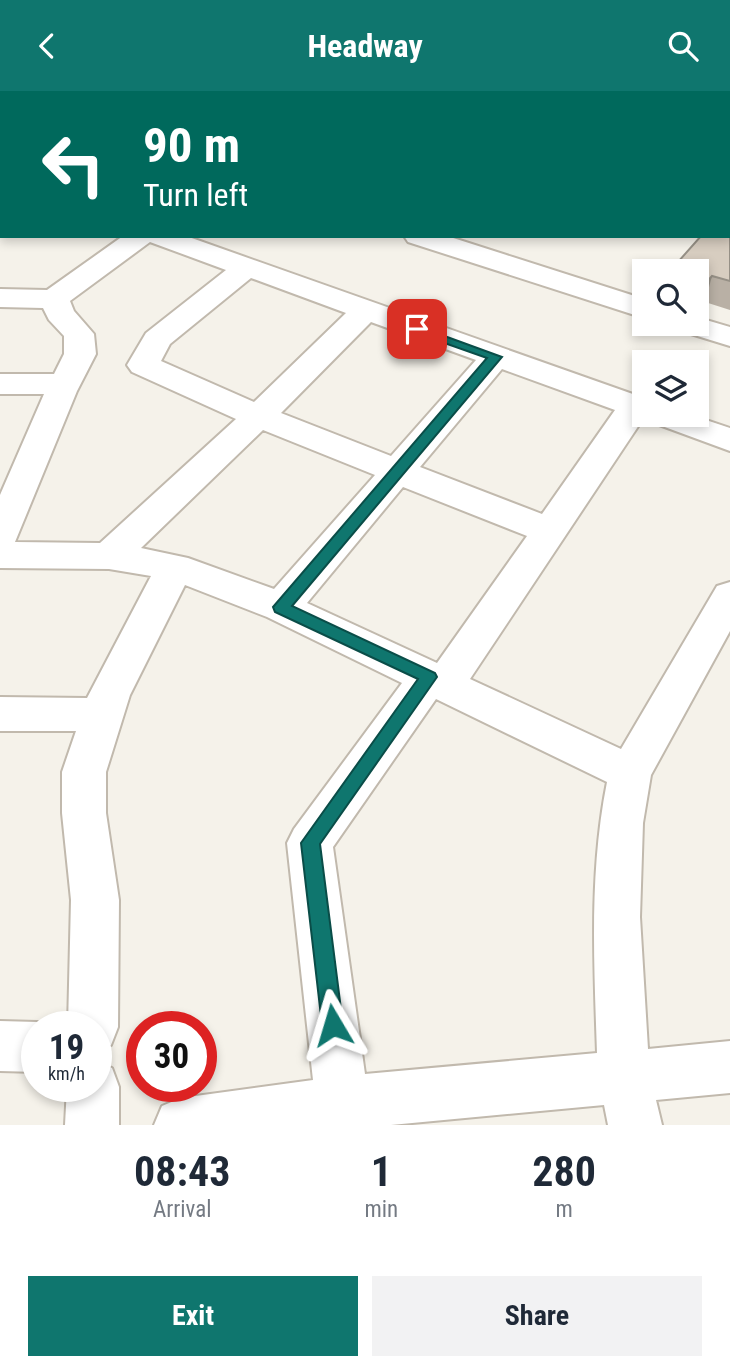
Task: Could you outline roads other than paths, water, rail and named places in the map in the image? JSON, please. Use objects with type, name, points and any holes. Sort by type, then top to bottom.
[{"type":"street","points":[[0,298],[54,299],[138,238]]},
{"type":"street","points":[[164,238],[632,405]]},
{"type":"street","points":[[430,238],[632,305]]},
{"type":"street","points":[[246,268],[157,339],[143,365],[258,416],[549,531]]},
{"type":"street","points":[[0,537],[64,384],[80,354],[79,334],[60,314],[54,299]]},
{"type":"street","points":[[109,556],[365,311]]},
{"type":"street","points":[[709,330],[730,337]]},
{"type":"street","points":[[281,607],[495,357]]},
{"type":"street","points":[[0,384],[64,384]]},
{"type":"street","points":[[344,1114],[310,843],[549,531],[632,427]]},
{"type":"street","points":[[694,427],[730,440]]},
{"type":"street","points":[[0,555],[109,556],[175,567],[281,607],[630,773]]},
{"type":"street","points":[[93,1011],[95,900],[84,813],[84,772],[109,695],[175,567]]},
{"type":"street","points":[[629,1101],[616,917],[621,823],[630,773],[730,596]]},
{"type":"street","points":[[0,714],[103,715]]},
{"type":"street","points":[[0,1046],[21,1047]]},
{"type":"street","points":[[181,1125],[344,1114],[629,1101],[730,1067]]},
{"type":"street","points":[[92,1125],[93,1102]]}]
